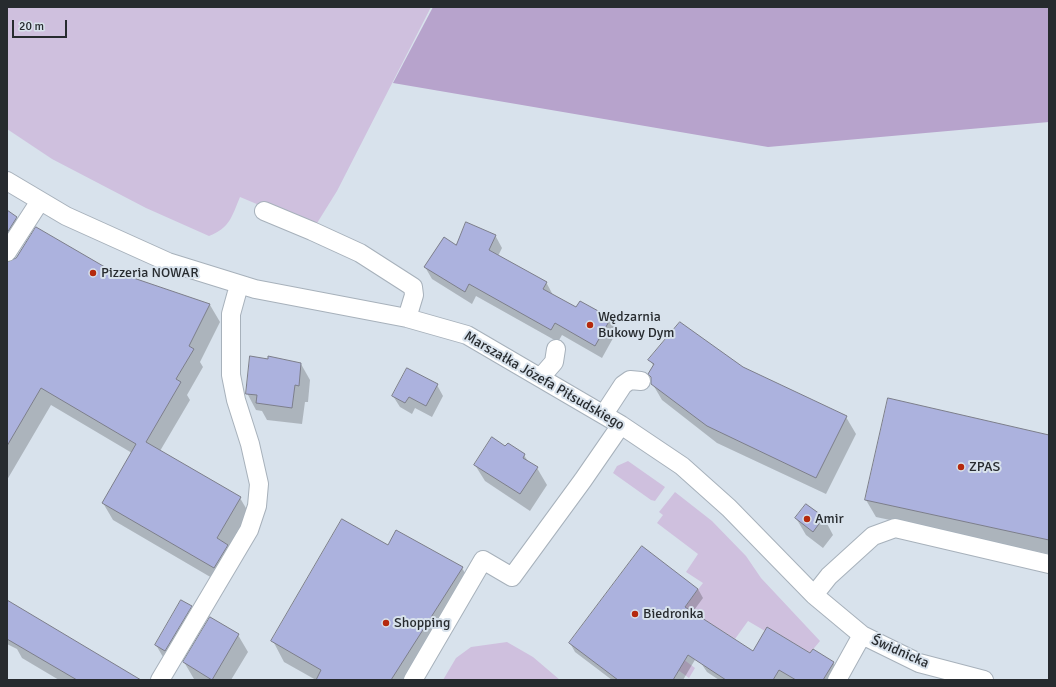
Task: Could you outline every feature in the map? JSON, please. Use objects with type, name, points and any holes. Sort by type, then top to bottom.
[{"type":"street","name":"Marszałka Józefa Piłsudskiego","points":[[7,181],[66,216],[168,262],[239,285],[407,318],[467,335],[541,376],[604,414],[682,466],[729,508],[814,595],[862,635]]},
{"type":"street","points":[[7,252],[40,201]]},
{"type":"street","points":[[264,211],[360,253],[413,287],[414,295],[407,318]]},
{"type":"street","points":[[160,680],[249,530],[256,506],[259,484],[250,444],[236,400],[231,375],[231,314],[239,285]]},
{"type":"street","points":[[541,376],[554,362],[556,349]]},
{"type":"street","points":[[604,414],[623,385],[630,380],[641,381]]},
{"type":"street","points":[[413,680],[483,560],[512,577],[584,480],[621,425]]},
{"type":"street","points":[[814,595],[829,576],[873,536],[895,528],[1049,564]]},
{"type":"street","points":[[837,680],[862,635]]},
{"type":"street","name":"Świdnicka","points":[[862,635],[919,663],[984,680]]},
{"type":"shaded area","points":[[7,7],[431,7],[337,191],[314,228],[240,197],[232,216],[226,225],[216,233],[209,236],[146,208],[52,159],[7,129]]},
{"type":"shaded area","points":[[433,7],[1049,7],[1049,122],[768,147],[393,83]]},
{"type":"shaded area","points":[[628,461],[665,487],[655,501],[651,500],[613,473],[617,466]]},
{"type":"shaded area","points":[[675,492],[712,521],[746,556],[761,578],[820,641],[810,653],[767,627],[765,631],[748,621],[735,639],[703,619],[679,656],[695,668],[689,678],[671,665],[651,680],[660,639],[703,583],[686,572],[698,554],[657,523],[663,515],[659,512]]},
{"type":"shaded area","points":[[507,642],[533,657],[560,680],[443,680],[456,658],[471,647]]},
{"type":"building","points":[[7,210],[17,217],[7,233]]},
{"type":"building","points":[[466,222],[496,235],[489,250],[547,282],[543,289],[576,307],[580,301],[611,318],[595,346],[555,323],[551,330],[469,284],[465,292],[424,267],[444,237],[456,245]]},
{"type":"building","points":[[36,227],[110,270],[210,304],[189,346],[194,349],[176,379],[181,382],[146,442],[241,497],[217,538],[228,545],[214,568],[102,503],[136,444],[41,388],[7,446],[7,262],[16,258]]},
{"type":"building","points":[[680,322],[743,367],[847,416],[816,478],[707,426],[651,384],[651,377],[648,374],[654,364],[648,360]]},
{"type":"building","points":[[250,356],[268,359],[268,356],[301,363],[299,386],[295,385],[292,408],[256,403],[257,395],[246,394]]},
{"type":"building","points":[[407,368],[438,384],[426,406],[409,397],[405,403],[392,396]]},
{"type":"building","name":"ZPAS","points":[[888,398],[1049,435],[1049,540],[865,500]]},
{"type":"building","points":[[492,437],[505,446],[508,443],[525,454],[523,458],[538,467],[520,494],[474,465]]},
{"type":"building","points":[[806,504],[824,517],[813,532],[795,518]]},
{"type":"building","points":[[342,519],[388,545],[396,530],[463,567],[391,680],[316,680],[321,670],[271,641]]},
{"type":"building","points":[[642,546],[698,589],[685,607],[753,651],[767,627],[810,653],[813,649],[834,662],[823,680],[796,680],[779,670],[773,680],[726,680],[688,655],[673,680],[618,680],[569,643]]},
{"type":"building","points":[[7,600],[141,680],[77,680],[7,639]]},
{"type":"building","points":[[181,600],[192,606],[165,651],[155,645]]},
{"type":"building","points":[[210,617],[239,634],[212,680],[183,662]]},
{"type":"place","name":"Pizzeria NOWAR","points":[[93,273]]},
{"type":"place","name":"Wędzarnia Bukowy Dym","points":[[590,325]]},
{"type":"place","name":"ZPAS","points":[[961,467]]},
{"type":"place","name":"Amir","points":[[807,519]]},
{"type":"place","name":"Biedronka","points":[[635,614]]},
{"type":"place","name":"Shopping","points":[[386,623]]}]
